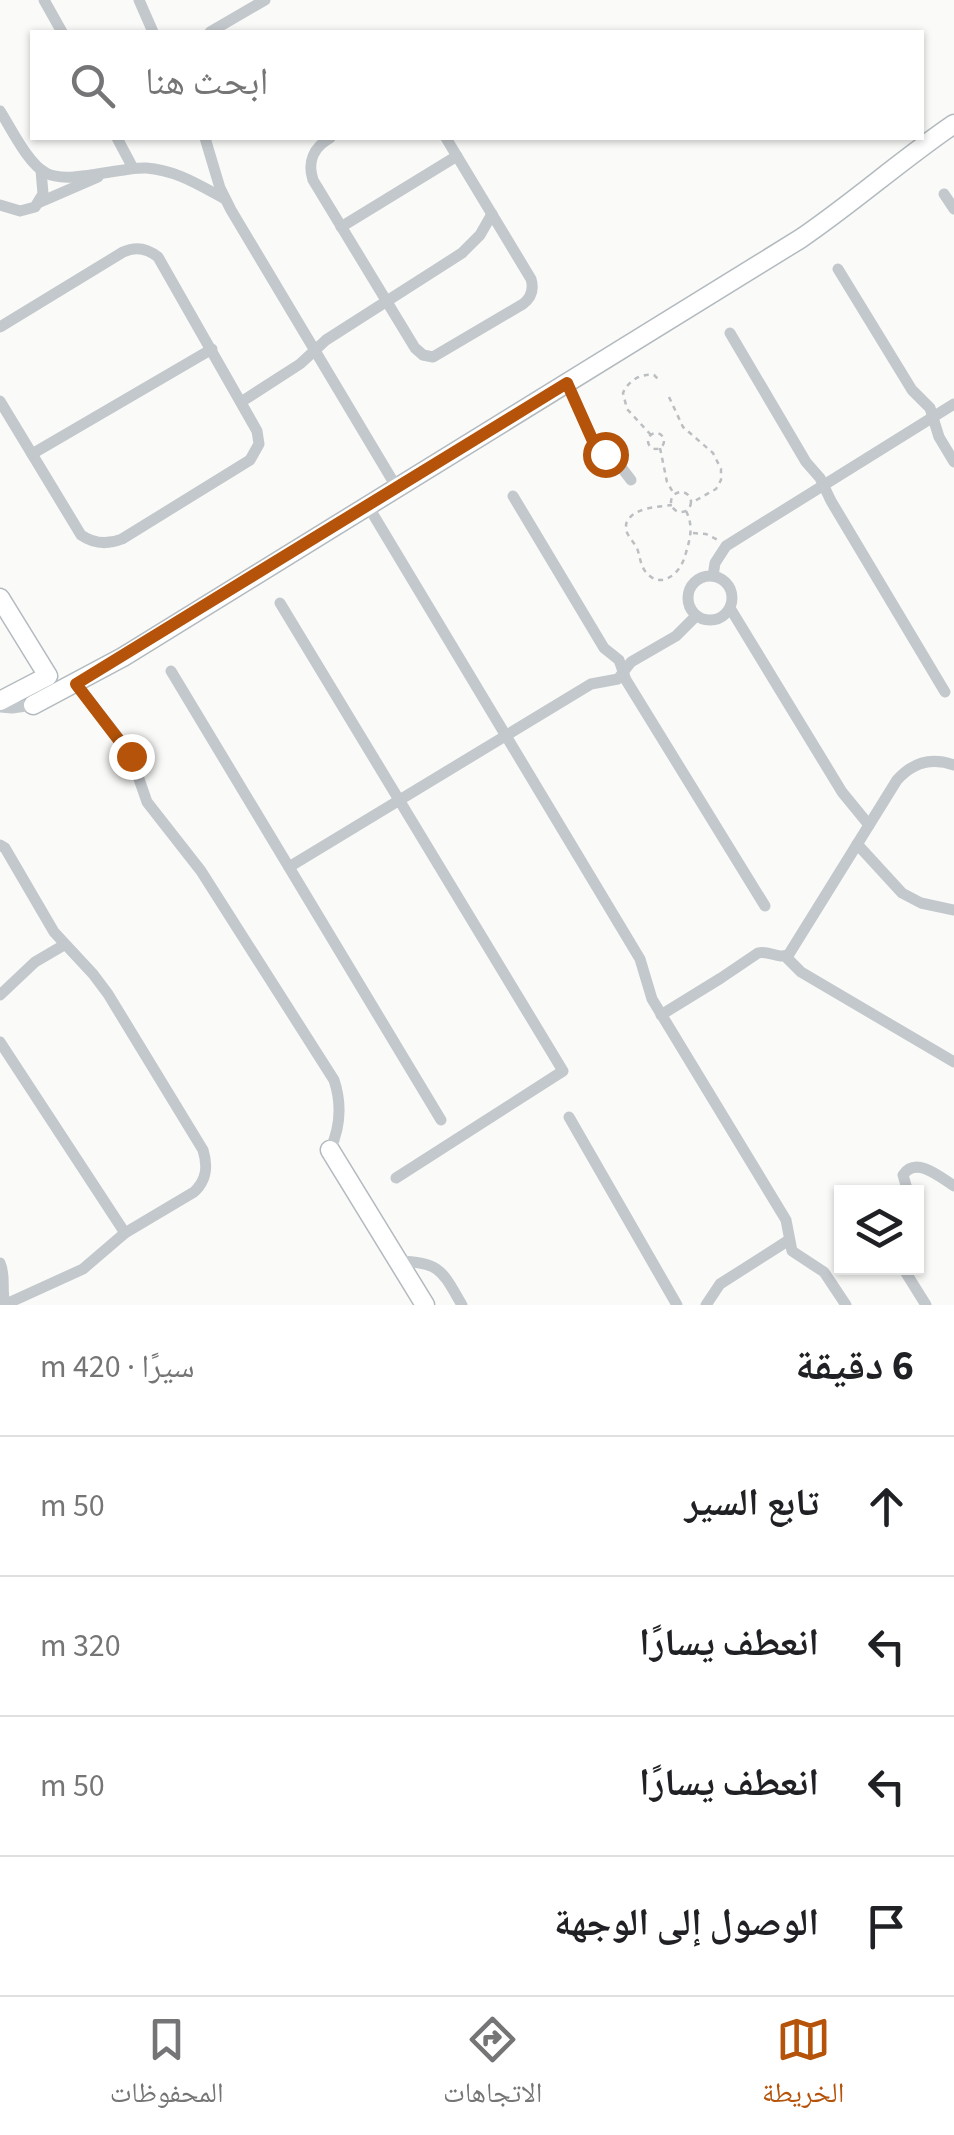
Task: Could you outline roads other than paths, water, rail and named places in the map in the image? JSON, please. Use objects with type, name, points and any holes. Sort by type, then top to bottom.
[{"type":"street","points":[[44,0],[61,30]]},
{"type":"street","points":[[139,0],[152,30]]},
{"type":"street","points":[[213,30],[245,5],[265,0]]},
{"type":"street","points":[[0,111],[34,164],[60,178],[132,168],[174,173],[225,200]]},
{"type":"street","points":[[0,704],[12,708],[36,704],[76,684],[800,239],[954,124]]},
{"type":"street","points":[[117,140],[132,168]]},
{"type":"street","points":[[206,140],[225,200],[398,488]]},
{"type":"street","points":[[327,140],[316,148],[310,164],[313,180],[419,352],[433,357],[527,301],[533,289],[532,279],[447,140]]},
{"type":"street","points":[[341,228],[457,156]]},
{"type":"street","points":[[38,203],[44,188],[40,170]]},
{"type":"street","points":[[0,205],[20,211],[34,207],[108,172]]},
{"type":"street","points":[[944,194],[954,209]]},
{"type":"street","points":[[241,402],[300,364],[326,340],[462,252],[480,235],[492,214]]},
{"type":"street","points":[[0,328],[123,252],[141,248],[158,257],[259,438],[254,456],[116,541],[96,542],[81,535],[0,402]]},
{"type":"street","points":[[838,268],[912,390],[927,404],[939,437],[954,462]]},
{"type":"street","points":[[730,333],[806,462],[824,484],[945,692]]},
{"type":"street","points":[[32,454],[212,349]]},
{"type":"street","points":[[567,383],[595,444],[632,480]]},
{"type":"street","points":[[713,576],[715,563],[726,546],[954,404]]},
{"type":"street","points":[[512,496],[604,648],[619,660],[622,673],[765,906]]},
{"type":"street","points":[[368,506],[640,959],[649,992],[661,1015],[786,1220],[796,1254],[829,1278],[846,1305]]},
{"type":"street","points":[[713,576],[722,579],[730,587],[730,608],[712,620],[696,616],[688,601],[689,589],[696,580],[713,576]]},
{"type":"street","points":[[0,598],[48,676],[0,704]]},
{"type":"street","points":[[280,603],[563,1071],[396,1178]]},
{"type":"street","points":[[730,608],[842,792],[869,824]]},
{"type":"street","points":[[289,867],[591,684],[615,680],[632,662],[676,636],[696,616]]},
{"type":"street","points":[[171,671],[442,1120]]},
{"type":"street","points":[[31,684],[36,704]]},
{"type":"street","points":[[76,684],[131,756],[147,802],[202,871],[334,1080],[340,1115],[330,1150],[425,1305]]},
{"type":"street","points":[[661,1015],[758,954],[785,956],[897,780],[911,767],[936,760],[954,765]]},
{"type":"street","points":[[857,844],[902,893],[921,903],[954,910]]},
{"type":"street","points":[[0,845],[44,918],[108,994],[206,1161],[205,1176],[194,1192],[125,1233],[83,1269],[5,1305],[0,1263]]},
{"type":"street","points":[[0,996],[35,962],[64,945]]},
{"type":"street","points":[[785,956],[802,972],[954,1062]]},
{"type":"street","points":[[0,1042],[125,1233]]},
{"type":"street","points":[[569,1116],[677,1305]]},
{"type":"street","points":[[906,1185],[903,1176],[914,1166],[954,1186]]},
{"type":"street","points":[[706,1305],[720,1284],[789,1240]]},
{"type":"street","points":[[398,1261],[424,1262],[435,1267],[462,1305]]},
{"type":"street","points":[[908,1275],[926,1305]]}]
